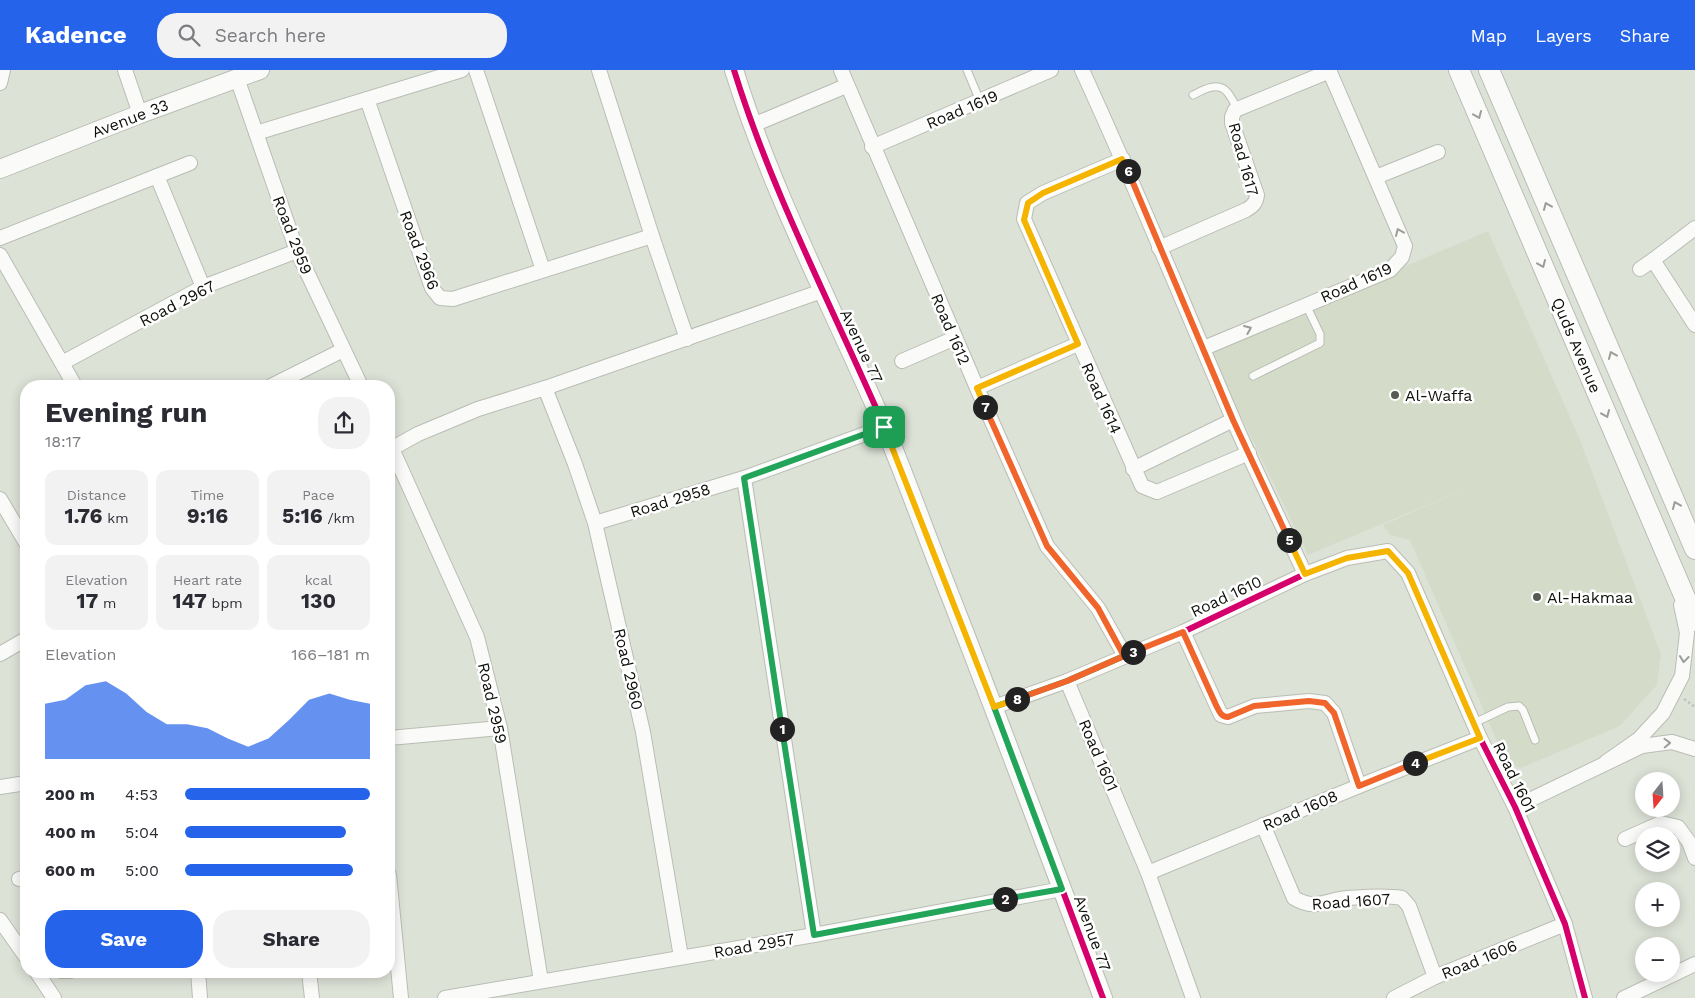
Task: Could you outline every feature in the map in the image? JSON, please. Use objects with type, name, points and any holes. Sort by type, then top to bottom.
[{"type":"main road","name":"Quds Avenue","points":[[1459,70],[1695,621]]},
{"type":"main road","name":"Quds Avenue","points":[[1489,70],[1695,550]]},
{"type":"street","points":[[0,83],[3,70]]},
{"type":"street","points":[[124,70],[140,114]]},
{"type":"street","name":"Avenue 33","points":[[0,169],[140,114],[260,70]]},
{"type":"street","points":[[256,133],[462,70]]},
{"type":"street","points":[[476,70],[542,270]]},
{"type":"street","points":[[599,70],[687,339]]},
{"type":"street","name":"Avenue 77","points":[[734,70],[752,125],[822,291],[884,427],[994,707],[1103,998]]},
{"type":"street","name":"Road 1612","points":[[841,70],[872,147],[1047,546],[1098,608],[1124,656]]},
{"type":"street","name":"Road 1619","points":[[872,147],[1051,70]]},
{"type":"street","points":[[1082,70],[1204,348],[1233,420],[1305,574]]},
{"type":"street","name":"Road 1619","points":[[1204,348],[1390,270],[1402,257],[1405,246],[1330,71]]},
{"type":"street","name":"Road 1617","points":[[1159,248],[1246,210],[1252,207],[1256,201],[1257,195],[1232,123],[1235,110],[1330,71]]},
{"type":"street","name":"Road 2959","points":[[237,78],[297,251],[342,350],[358,380]]},
{"type":"street","points":[[752,125],[846,86]]},
{"type":"street","name":"Road 2966","points":[[367,99],[435,294],[440,298],[453,299],[652,236]]},
{"type":"street","points":[[1376,177],[1438,152]]},
{"type":"street","name":"Road 1614","points":[[1122,159],[1043,193],[1028,203],[1024,220],[1142,486],[1157,492],[1249,453]]},
{"type":"street","points":[[0,238],[190,163]]},
{"type":"street","points":[[157,176],[203,287]]},
{"type":"street","points":[[1640,269],[1695,228]]},
{"type":"street","name":"Road 2967","points":[[62,363],[203,287],[297,251]]},
{"type":"street","points":[[0,255],[72,380]]},
{"type":"street","points":[[1653,260],[1695,325]]},
{"type":"street","points":[[395,444],[471,412],[822,291]]},
{"type":"street","points":[[902,360],[955,338]]},
{"type":"street","points":[[977,388],[1078,344]]},
{"type":"street","points":[[283,380],[342,350]]},
{"type":"street","name":"Road 2960","points":[[545,388],[575,464],[595,523],[643,732],[681,958]]},
{"type":"street","points":[[1133,469],[1233,420]]},
{"type":"street","name":"Road 2958","points":[[595,523],[744,478],[884,427]]},
{"type":"street","name":"Road 2959","points":[[395,457],[477,637],[500,728],[541,981]]},
{"type":"street","points":[[744,478],[814,935]]},
{"type":"street","points":[[1,504],[20,534]]},
{"type":"street","name":"Road 1601","points":[[1388,551],[1408,573],[1480,738],[1515,806],[1565,924],[1585,998]]},
{"type":"street","name":"Road 1610","points":[[994,707],[1067,681],[1183,632],[1305,574],[1347,558],[1388,551]]},
{"type":"street","name":"Road 1601","points":[[1606,762],[1639,739],[1663,713],[1682,676],[1687,633],[1676,576]]},
{"type":"street","points":[[1183,632],[1221,715],[1228,717],[1254,706],[1309,701],[1325,703],[1334,713],[1359,786]]},
{"type":"street","points":[[0,654],[20,642]]},
{"type":"street","name":"Road 1601","points":[[1067,681],[1148,874],[1193,998]]},
{"type":"street","points":[[395,737],[500,728]]},
{"type":"street","name":"Road 1608","points":[[1148,874],[1480,738]]},
{"type":"street","name":"Road 1601","points":[[1515,806],[1642,746],[1672,742],[1695,749]]},
{"type":"street","points":[[0,787],[20,784]]},
{"type":"street","points":[[1625,839],[1661,823],[1678,828],[1689,842],[1695,858]]},
{"type":"street","name":"Road 1607","points":[[1264,825],[1294,898],[1306,905],[1345,899],[1388,896],[1402,898],[1409,906],[1435,977]]},
{"type":"street","name":"Road 2957","points":[[445,998],[814,935],[1062,889]]},
{"type":"street","points":[[0,920],[20,948]]},
{"type":"street","name":"Road 1606","points":[[1394,998],[1435,977],[1565,924]]},
{"type":"street","points":[[395,936],[401,998]]},
{"type":"street","points":[[1624,998],[1695,964]]},
{"type":"street","points":[[41,978],[54,998]]},
{"type":"street","points":[[199,978],[200,998]]},
{"type":"street","points":[[310,978],[312,998]]},
{"type":"lane","points":[[967,70],[980,101]]},
{"type":"lane","points":[[1193,95],[1214,86],[1222,88],[1227,92],[1238,109]]},
{"type":"lane","points":[[1253,376],[1320,343],[1320,334],[1306,305]]},
{"type":"lane","points":[[1474,723],[1508,707],[1519,706],[1523,710],[1535,740]]},
{"type":"shaded area","points":[[1488,231],[1580,440],[1661,654],[1657,685],[1620,726],[1521,768],[1506,762],[1410,540],[1390,535],[1383,525],[1468,488],[1308,555],[1209,350]]},
{"type":"cycle path","points":[[734,70],[766,161],[900,465],[1006,739],[1103,998]]},
{"type":"cycle path","points":[[994,707],[1067,681],[1183,632],[1305,574],[1347,558],[1388,551],[1408,573],[1480,738],[1515,807],[1565,924],[1585,998]]},
{"type":"place","name":"Al-Waffa","points":[[1395,395]]},
{"type":"place","name":"Al-Hakmaa","points":[[1537,597]]},
{"type":"route","points":[[884,427],[744,478],[814,935],[1062,889],[994,707],[1067,681],[1183,632],[1216,705],[1224,717],[1254,706],[1309,701],[1325,703],[1334,713],[1359,786],[1480,738],[1408,573],[1388,551],[1347,558],[1305,574],[1233,420],[1122,159],[1043,193],[1028,203],[1024,220],[1078,344],[977,388],[1047,546],[1098,608],[1124,656],[1067,681],[1030,694],[994,707],[884,427]]}]
